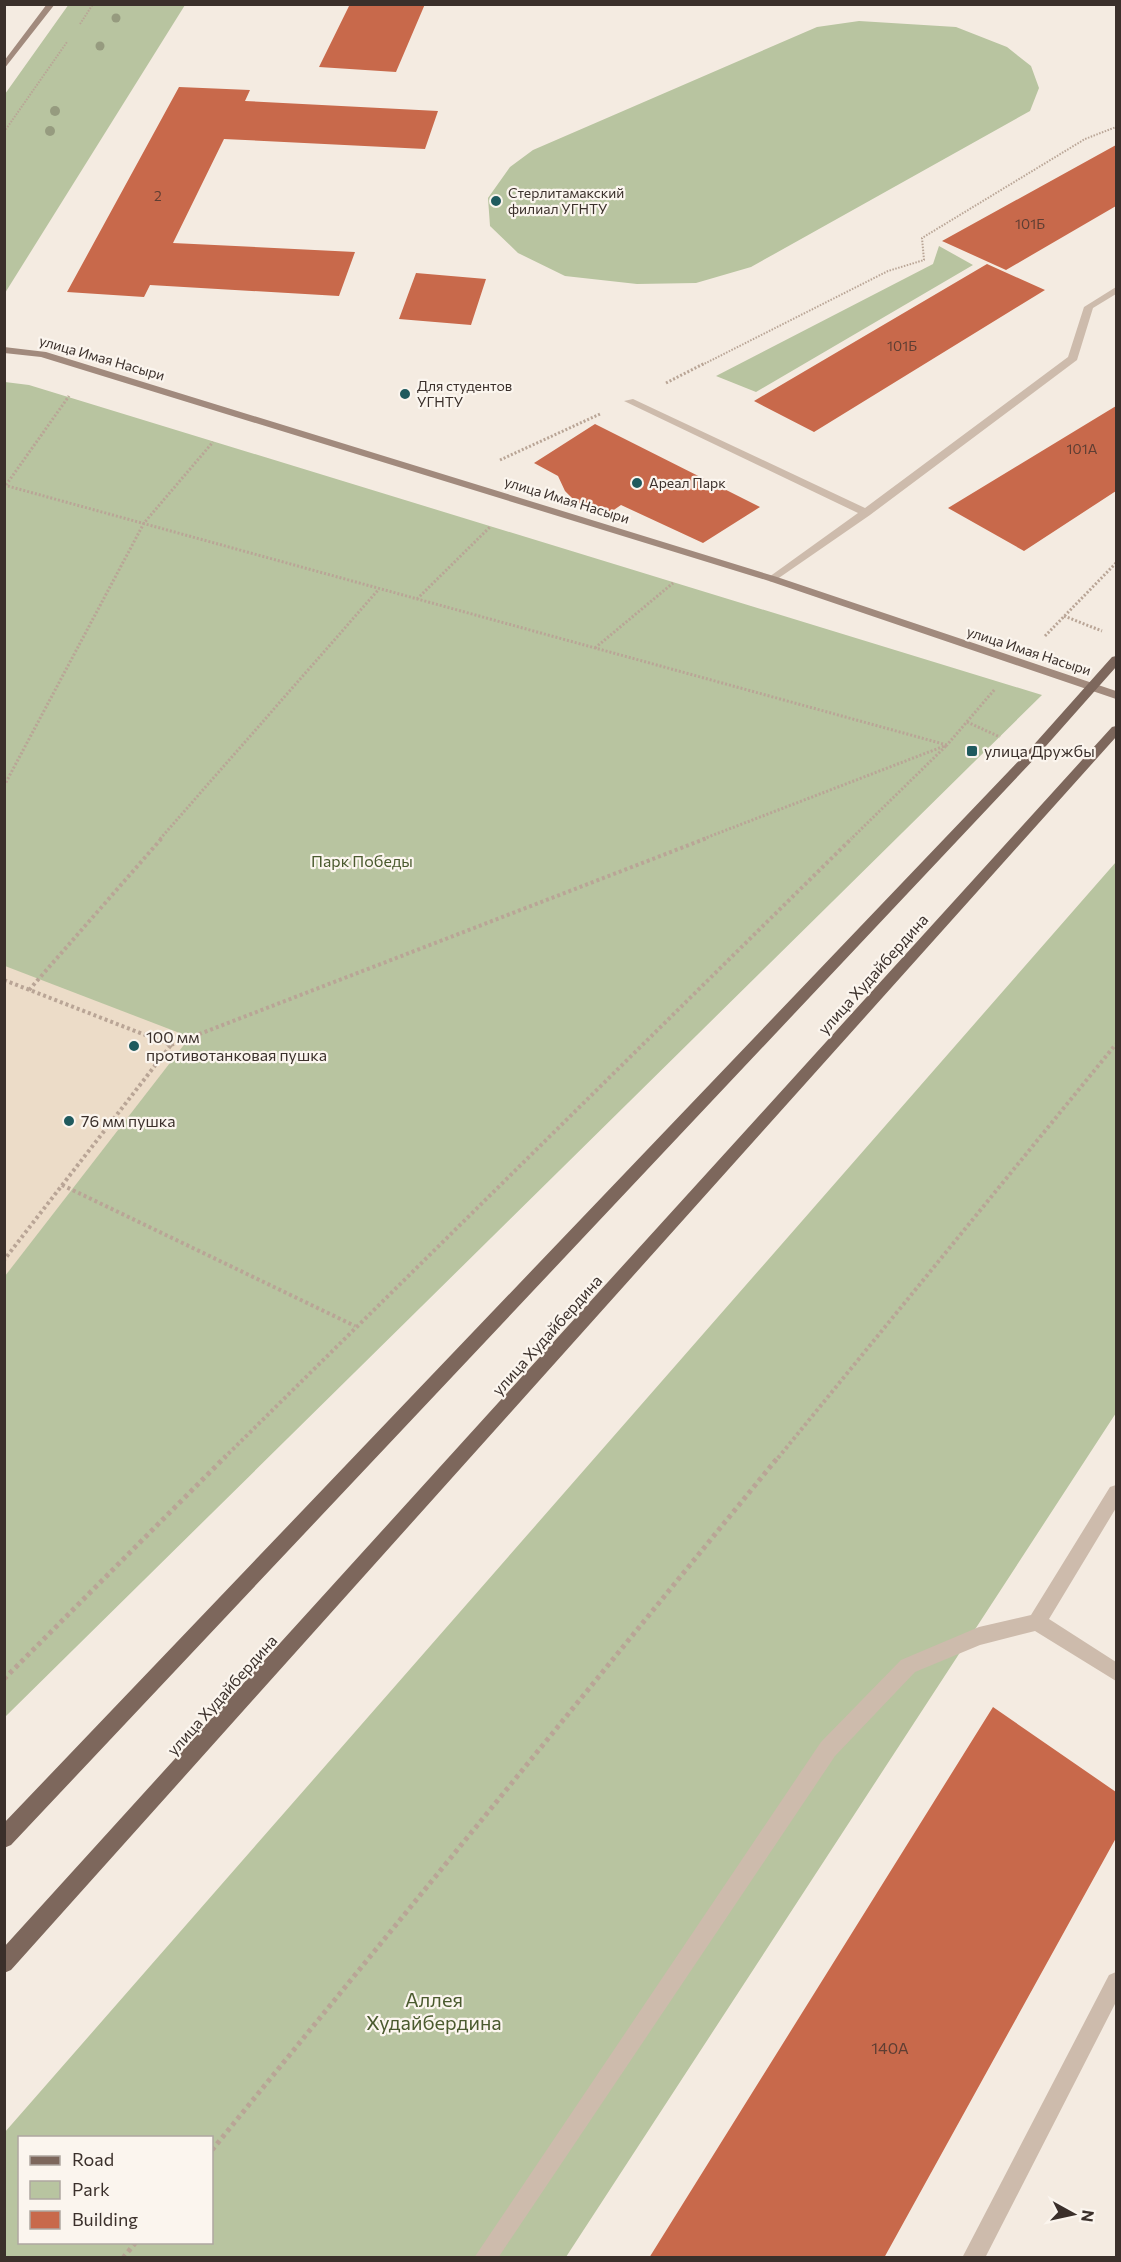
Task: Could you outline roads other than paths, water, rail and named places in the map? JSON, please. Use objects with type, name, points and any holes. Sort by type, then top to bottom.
[{"type":"main road","points":[[4,67],[51,4]]},
{"type":"main road","name":"улица Имая Насыри","points":[[4,350],[42,354],[773,579],[1116,695]]},
{"type":"main road","name":"улица Худайбердина","points":[[4,1838],[1034,752],[1116,660]]},
{"type":"main road","name":"улица Худайбердина","points":[[4,1963],[1116,730]]},
{"type":"lane","points":[[773,579],[866,513],[1073,358],[1089,307],[1116,290]]},
{"type":"lane","points":[[629,401],[866,513]]},
{"type":"lane","points":[[485,2258],[828,1749],[908,1666],[979,1636],[1037,1622],[1116,1493]]},
{"type":"lane","points":[[1037,1622],[1116,1672]]},
{"type":"lane","points":[[973,2258],[1116,1982]]},
{"type":"place","name":"Стерлитамакский филиал УГНТУ","points":[[496,201]]},
{"type":"place","name":"Для студентов УГНТУ","points":[[405,394]]},
{"type":"place","name":"Ареал Парк","points":[[637,483]]},
{"type":"place","name":"улица Дружбы","points":[[972,751]]},
{"type":"place","name":"100 мм противотанковая пушка","points":[[134,1046]]},
{"type":"place","name":"76 мм пушка","points":[[69,1121]]},
{"type":"park label","name":"Парк Победы","points":[[362,861]]},
{"type":"park label","name":"Аллея Худайбердина","points":[[434,2012]]}]
